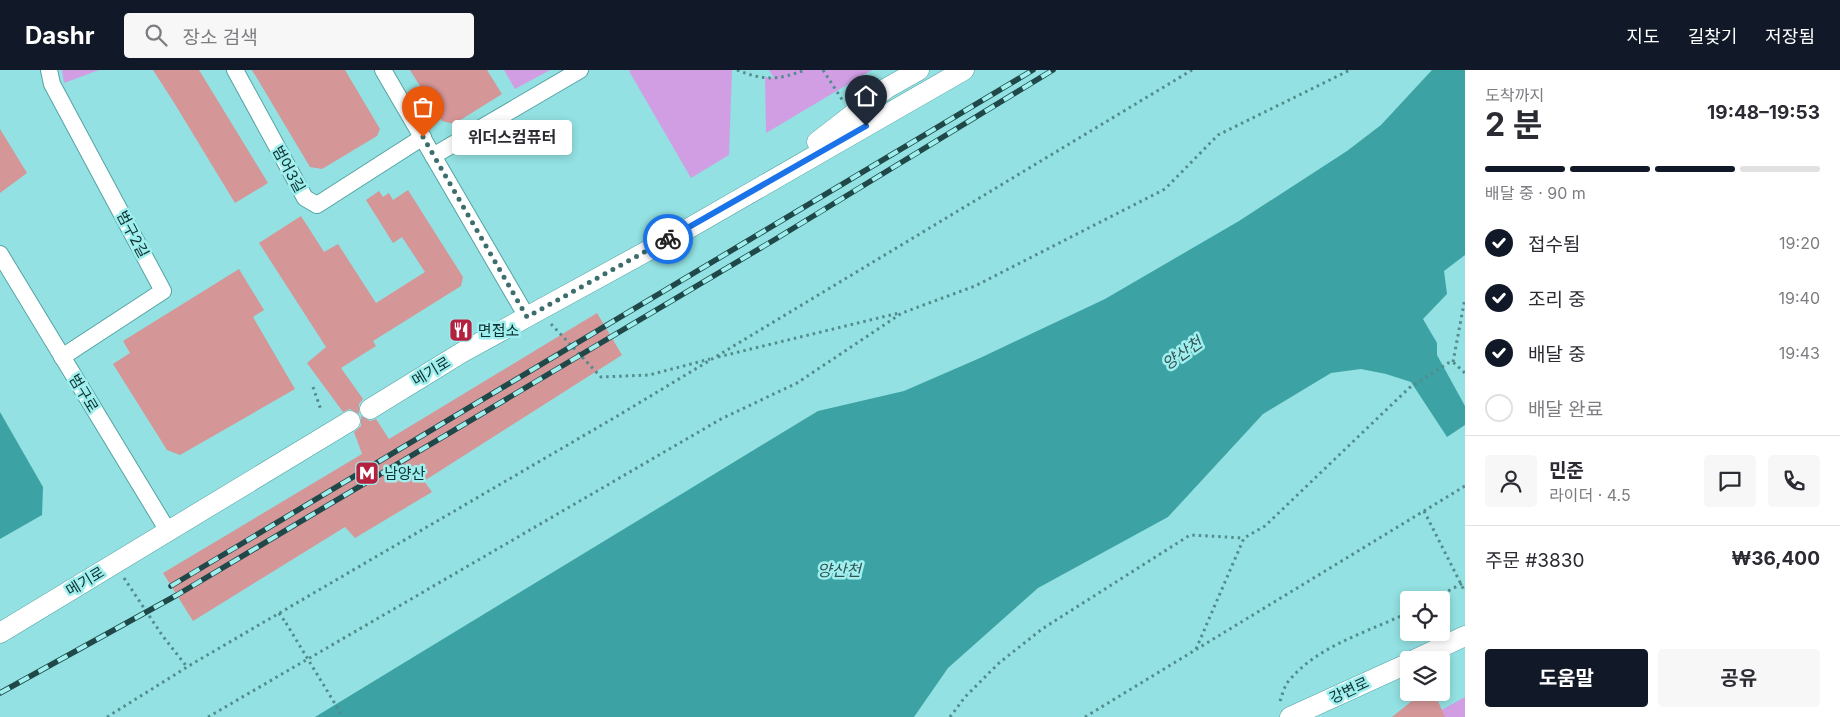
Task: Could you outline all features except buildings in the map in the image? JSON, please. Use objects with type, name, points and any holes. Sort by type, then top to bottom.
[{"type":"street","name":"범구2길","points":[[49,70],[52,84],[163,291],[62,357]]},
{"type":"street","name":"범어3길","points":[[235,70],[305,198],[317,205],[423,137]]},
{"type":"street","points":[[383,70],[434,156],[533,314]]},
{"type":"street","points":[[434,156],[580,70]]},
{"type":"street","points":[[751,192],[887,88],[919,70]]},
{"type":"street","name":"메기로","points":[[370,409],[461,353],[751,192],[964,70]]},
{"type":"street","name":"범구로","points":[[0,254],[168,531]]},
{"type":"street","name":"메기로","points":[[0,633],[350,421]]},
{"type":"street","points":[[1433,651],[1465,636]]},
{"type":"street","name":"강변로","points":[[1283,713],[1400,666]]},
{"type":"path","points":[[736,70],[774,79],[805,70]]},
{"type":"path","points":[[823,70],[844,102]]},
{"type":"path","points":[[107,717],[187,667],[714,358],[1192,70]]},
{"type":"path","points":[[533,314],[601,377],[649,375],[902,313],[975,286],[1165,189],[1218,135],[1350,70]]},
{"type":"path","points":[[1453,362],[1465,298]]},
{"type":"path","points":[[208,717],[721,419],[797,383],[902,313]]},
{"type":"path","points":[[950,717],[965,698],[999,664],[1042,629],[1190,535],[1244,538],[1265,526],[1409,388],[1448,363],[1453,362]]},
{"type":"path","points":[[1453,362],[1465,373]]},
{"type":"path","points":[[313,387],[321,410]]},
{"type":"path","points":[[1085,717],[1465,486]]},
{"type":"path","points":[[1424,511],[1463,583],[1465,592]]},
{"type":"path","points":[[1195,650],[1244,538]]},
{"type":"path","points":[[115,564],[162,635],[187,667]]},
{"type":"path","points":[[1448,591],[1463,583]]},
{"type":"path","points":[[279,613],[343,717]]},
{"type":"path","points":[[1283,713],[1286,684],[1309,660],[1400,616]]},
{"type":"shaded area","points":[[62,70],[99,70],[64,83]]},
{"type":"shaded area","points":[[504,70],[550,70],[515,89]]},
{"type":"shaded area","points":[[630,70],[732,70],[729,155],[691,178]]},
{"type":"shaded area","points":[[769,70],[872,70],[766,133],[765,77],[774,78]]},
{"type":"shaded area","points":[[1465,697],[1465,717],[1429,717]]},
{"type":"water","name":"양산천","points":[[1432,70],[1465,70],[1465,255],[1444,271],[1447,294],[1423,319],[1437,343],[1437,355],[1465,406],[1465,425],[1447,437],[1411,382],[1361,369],[1331,373],[1263,414],[1168,517],[1038,588],[948,668],[914,717],[315,717],[818,411],[904,391],[980,358],[1105,299],[1239,221],[1347,151],[1381,125]]},
{"type":"water","points":[[0,412],[43,487],[42,515],[0,539]]},
{"type":"railway","points":[[171,586],[1033,70]]},
{"type":"railway","points":[[0,693],[177,595],[774,240],[1053,70]]},
{"type":"way so far","points":[[423,137],[527,317],[668,239]]},
{"type":"place","name":"위더스컴퓨터","points":[[423,137]]},
{"type":"place","name":"면접소","points":[[461,330]]},
{"type":"place","name":"남양산","points":[[367,473]]},
{"type":"route","points":[[668,239],[866,126]]}]
